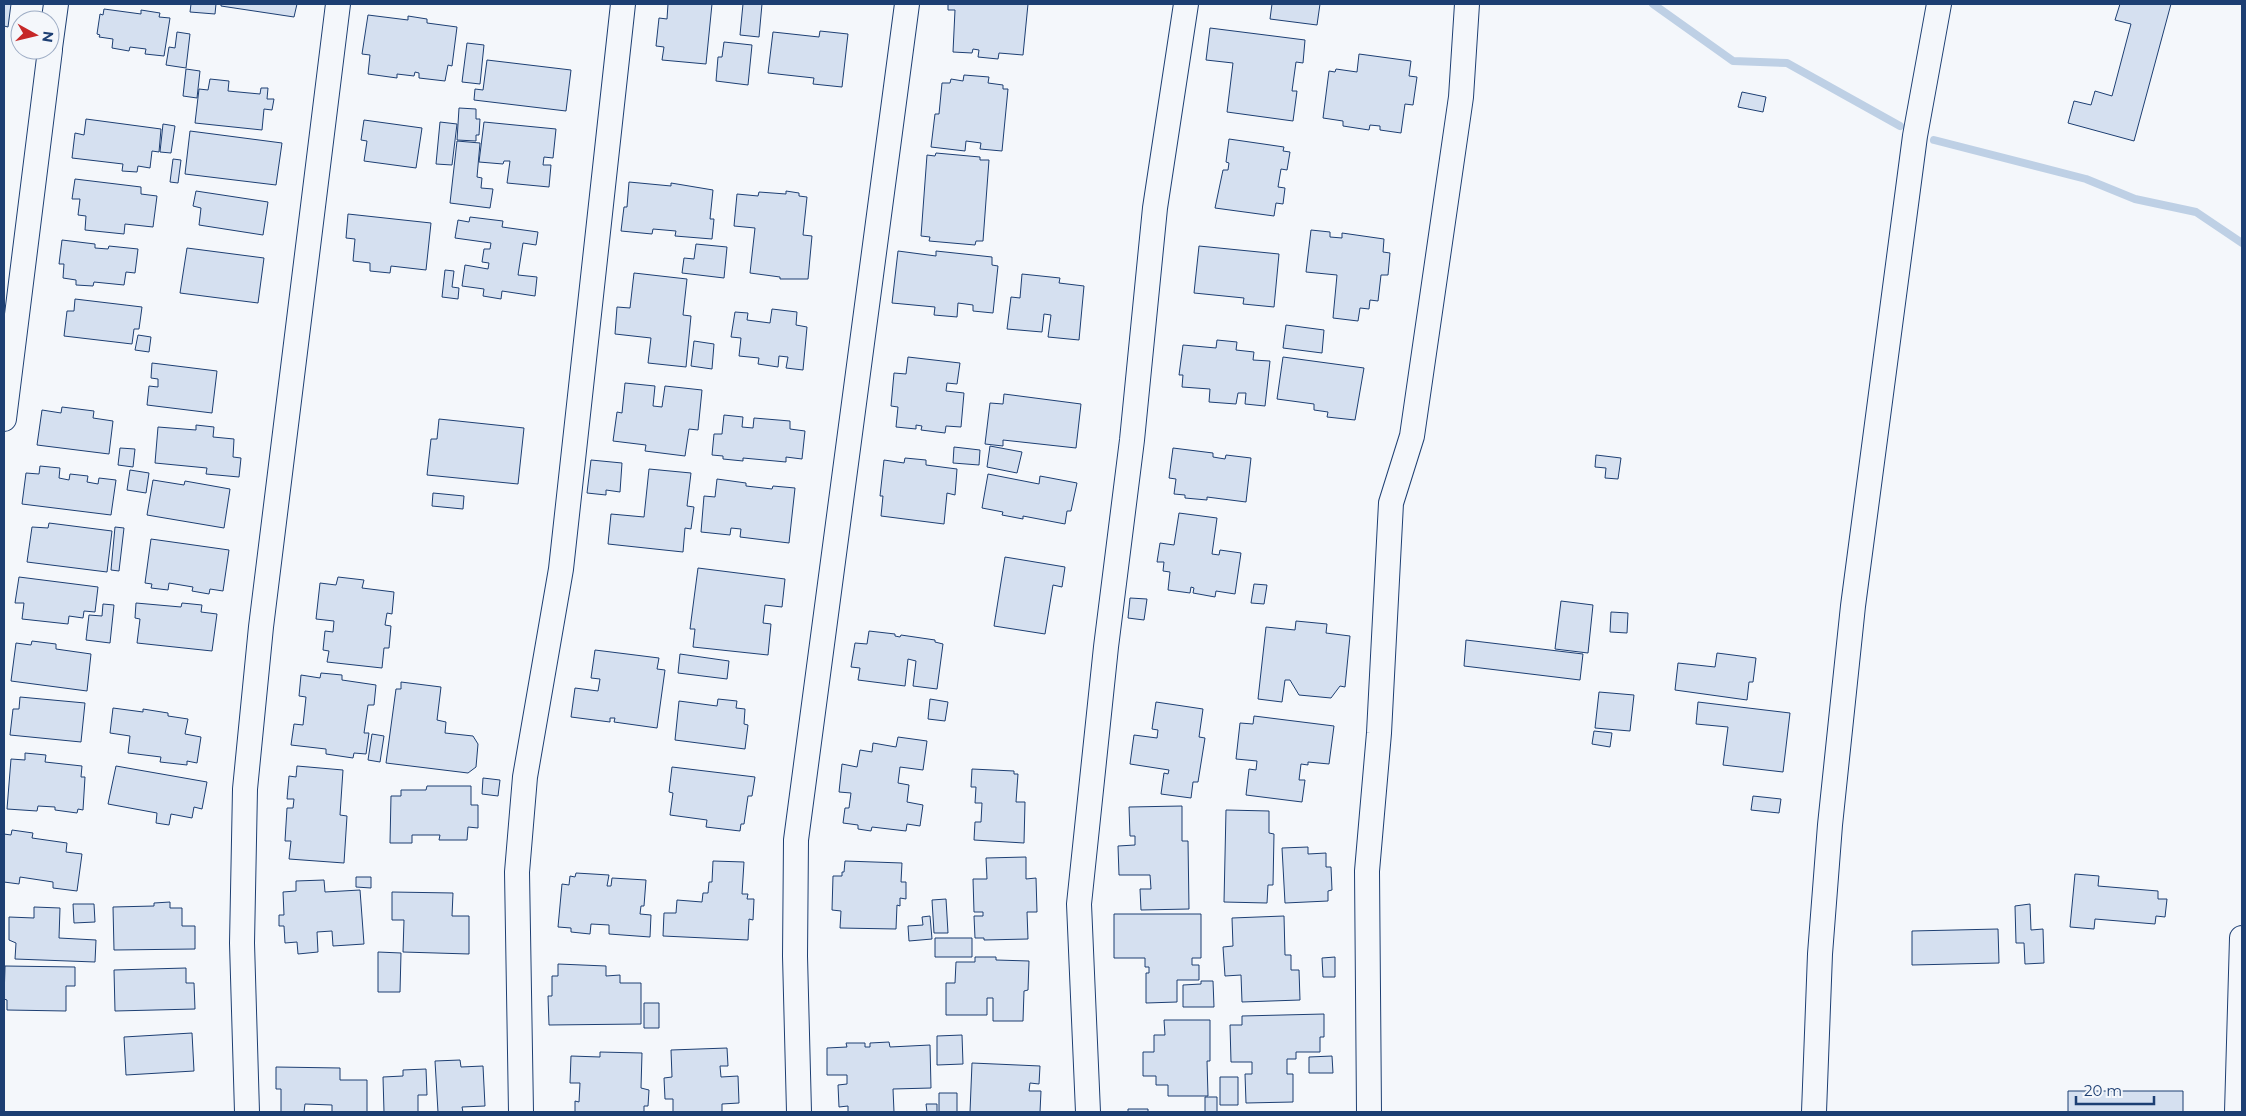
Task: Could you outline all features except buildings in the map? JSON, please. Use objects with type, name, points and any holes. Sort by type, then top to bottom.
[{"type":"street","points":[[247,1112],[242,943],[245,789],[261,626],[338,4]]},
{"type":"street","points":[[522,1112],[517,872],[525,777],[561,569],[623,4]]},
{"type":"street","points":[[799,1112],[795,956],[796,840],[907,4]]},
{"type":"street","points":[[1088,1112],[1079,904],[1106,647],[1132,440],[1155,208],[1186,4]]},
{"type":"street","points":[[1370,1112],[1368,871],[1379,733],[1391,503],[1412,436],[1461,97],[1467,4]]},
{"type":"street","points":[[1814,1112],[1821,945],[1830,825],[1852,616],[1915,136],[1939,4]]},
{"type":"street","points":[[4,419],[49,60]]},
{"type":"street","points":[[2237,1112],[2242,938]]},
{"type":"waterway","points":[[1653,4],[1733,61],[1787,63],[1900,126]]},
{"type":"waterway","points":[[1934,140],[2086,179],[2135,199],[2196,212],[2242,243]]}]
